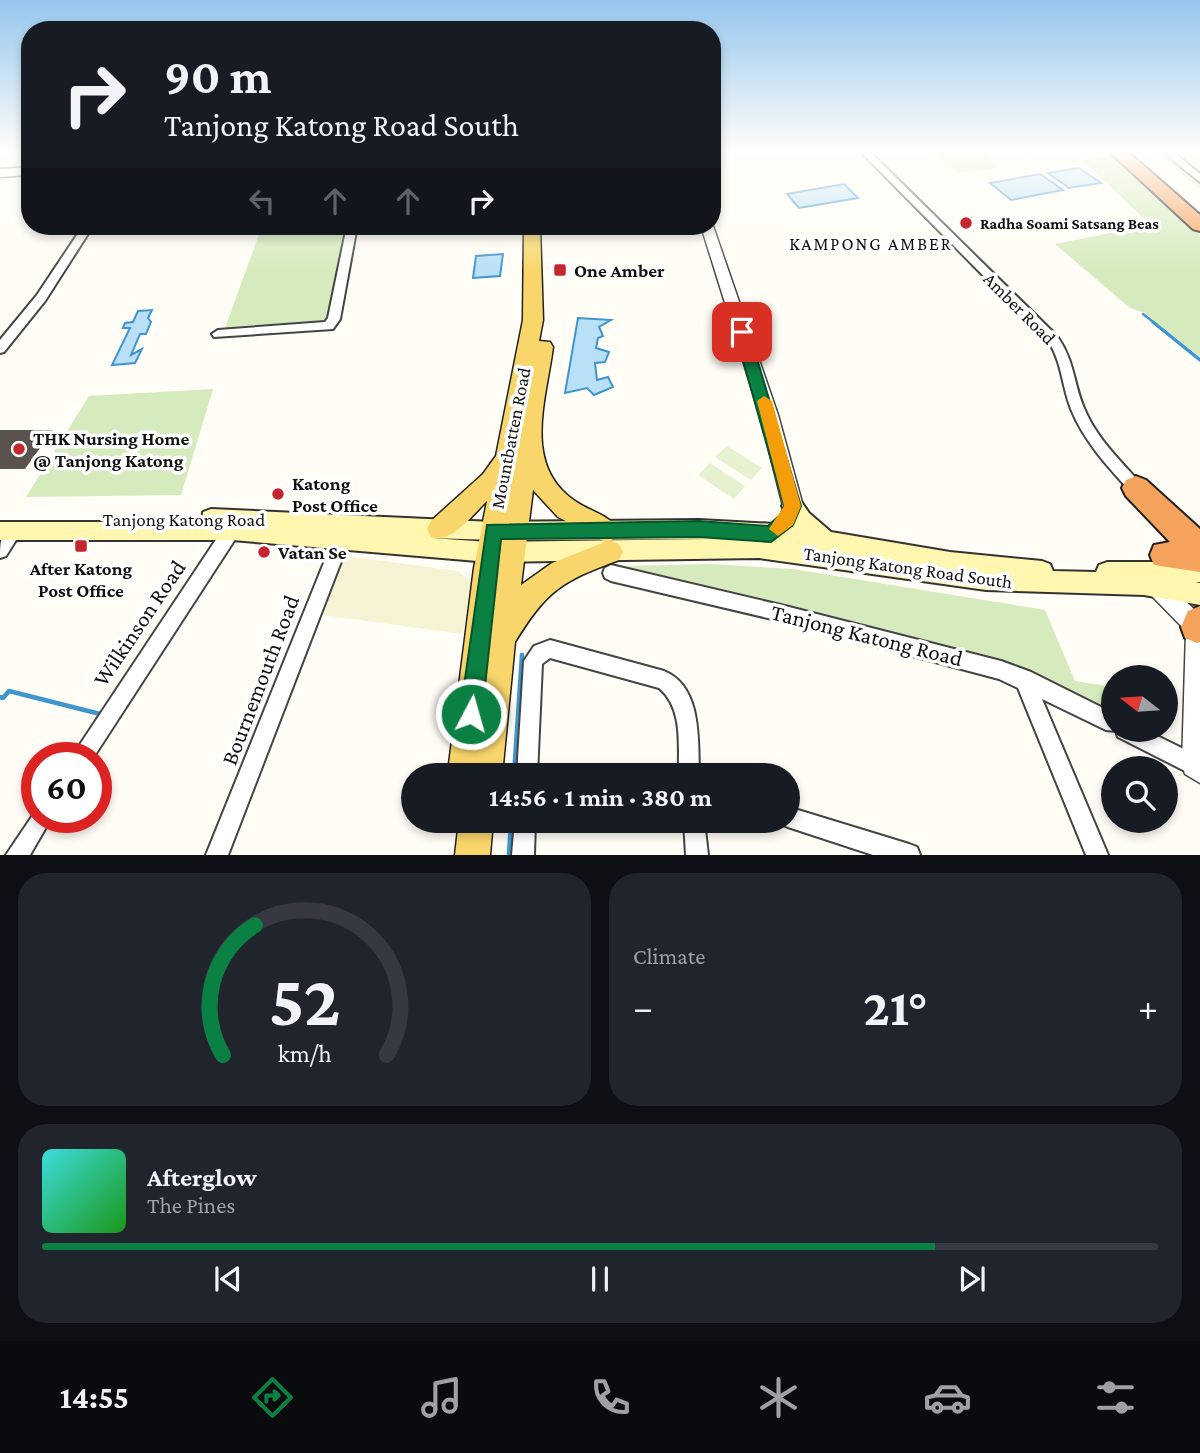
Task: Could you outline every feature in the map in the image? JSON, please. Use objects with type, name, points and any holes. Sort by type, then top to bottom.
[{"type":"highway","points":[[1163,192],[1200,225]]},
{"type":"highway","points":[[1136,488],[1182,534],[1200,545]]},
{"type":"highway","points":[[1157,570],[1200,558]]},
{"type":"main road","name":"Mountbatten Road","points":[[518,452],[533,320],[531,235]]},
{"type":"main road","name":"Mountbatten Road","points":[[465,763],[518,452],[547,320],[549,287],[546,235]]},
{"type":"main road","points":[[440,529],[492,481],[518,452],[541,486],[580,517],[609,552],[565,567],[542,583],[526,598],[501,644]]},
{"type":"main road","points":[[1136,488],[1164,532],[1157,570]]},
{"type":"main road","points":[[771,534],[787,520],[793,506],[813,531],[830,542]]},
{"type":"main road","name":"Tanjong Katong Road","points":[[4,528],[235,524],[502,542]]},
{"type":"main road","name":"Tanjong Katong Road","points":[[344,531],[440,529],[502,542]]},
{"type":"main road","name":"Tanjong Katong Road South","points":[[609,552],[699,529],[771,534],[950,562],[1070,573],[1157,570],[1200,572]]},
{"type":"main road","name":"Mountbatten Road","points":[[487,763],[501,644],[502,542]]},
{"type":"main road","name":"Tanjong Katong Road South","points":[[502,542],[609,552],[759,548],[985,580],[1157,570],[1200,594]]},
{"type":"main road","points":[[472,855],[475,833]]},
{"type":"street","name":"Amber Road","points":[[905,192],[1053,339],[1071,372],[1074,398],[1085,423],[1136,488]]},
{"type":"street","points":[[0,349],[41,299],[82,235]]},
{"type":"street","points":[[218,334],[320,328],[333,323],[350,235]]},
{"type":"street","points":[[711,235],[769,415],[793,506]]},
{"type":"street","name":"Wilkinson Road","points":[[92,742],[235,524]]},
{"type":"street","points":[[0,551],[4,528]]},
{"type":"street","name":"Bournemouth Road","points":[[218,855],[344,531]]},
{"type":"street","name":"Tanjong Katong Road","points":[[609,552],[803,618],[981,664],[1024,679],[1101,717]]},
{"type":"street","points":[[1148,742],[1197,767],[1199,625],[1157,570]]},
{"type":"street","points":[[528,763],[533,661],[540,652],[551,649],[664,680],[675,687],[682,700],[689,763]]},
{"type":"street","points":[[1024,679],[1097,855]]},
{"type":"street","points":[[800,821],[907,854]]},
{"type":"street","points":[[17,855],[31,833]]},
{"type":"street","points":[[523,855],[524,833]]},
{"type":"street","points":[[695,833],[697,855]]},
{"type":"shaded area","points":[[345,556],[458,571],[472,583],[463,634],[323,615]]},
{"type":"green space","points":[[1116,192],[1152,192],[1200,235],[1200,357],[1145,313],[1130,308],[1055,244],[1151,225]]},
{"type":"green space","points":[[259,235],[346,235],[326,325],[224,331]]},
{"type":"green space","points":[[213,389],[181,495],[26,497],[89,396]]},
{"type":"green space","points":[[727,446],[762,468],[751,480],[715,457]]},
{"type":"green space","points":[[710,463],[745,486],[734,499],[698,475]]},
{"type":"green space","points":[[710,564],[793,569],[1045,610],[1075,681],[1101,685],[1101,713],[989,662],[626,566]]},
{"type":"water","points":[[852,192],[858,198],[799,208],[787,194]]},
{"type":"water","points":[[1001,192],[1053,192],[1011,200]]},
{"type":"water","points":[[503,254],[500,276],[473,278],[476,256]]},
{"type":"water","points":[[152,310],[146,334],[140,334],[131,355],[142,349],[135,363],[112,365],[130,328],[123,328],[125,323],[133,322],[138,311]]},
{"type":"water","points":[[578,318],[611,320],[599,327],[603,336],[598,338],[596,348],[609,352],[605,362],[595,363],[597,380],[608,377],[613,387],[594,395],[587,388],[565,393]]},
{"type":"building","name":"THK Nursing Home @ Tanjong Katong","points":[[0,430],[53,430],[25,469],[0,469]]},
{"type":"waterway","points":[[1143,314],[1156,324]]},
{"type":"waterway","points":[[1153,322],[1200,360]]},
{"type":"waterway","points":[[515,763],[522,655]]},
{"type":"waterway","points":[[0,697],[3,698],[9,691],[104,715]]},
{"type":"waterway","points":[[509,855],[510,833]]},
{"type":"slow traffic","points":[[764,401],[793,506],[787,520],[778,529]]},
{"type":"place","name":"Radha Soami Satsang Beas","points":[[966,223]]},
{"type":"place","name":"One Amber","points":[[560,270]]},
{"type":"place","name":"THK Nursing Home @ Tanjong Katong","points":[[19,449]]},
{"type":"place","name":"Katong Post Office","points":[[278,494]]},
{"type":"place","name":"After Katong Post Office","points":[[81,546]]},
{"type":"place","name":"Vatan Se","points":[[264,552]]},
{"type":"district","name":"KAMPONG AMBER","points":[[871,244]]},
{"type":"route","points":[[471,714],[493,531],[699,529],[771,534],[787,520],[793,506],[769,415],[742,332]]}]
